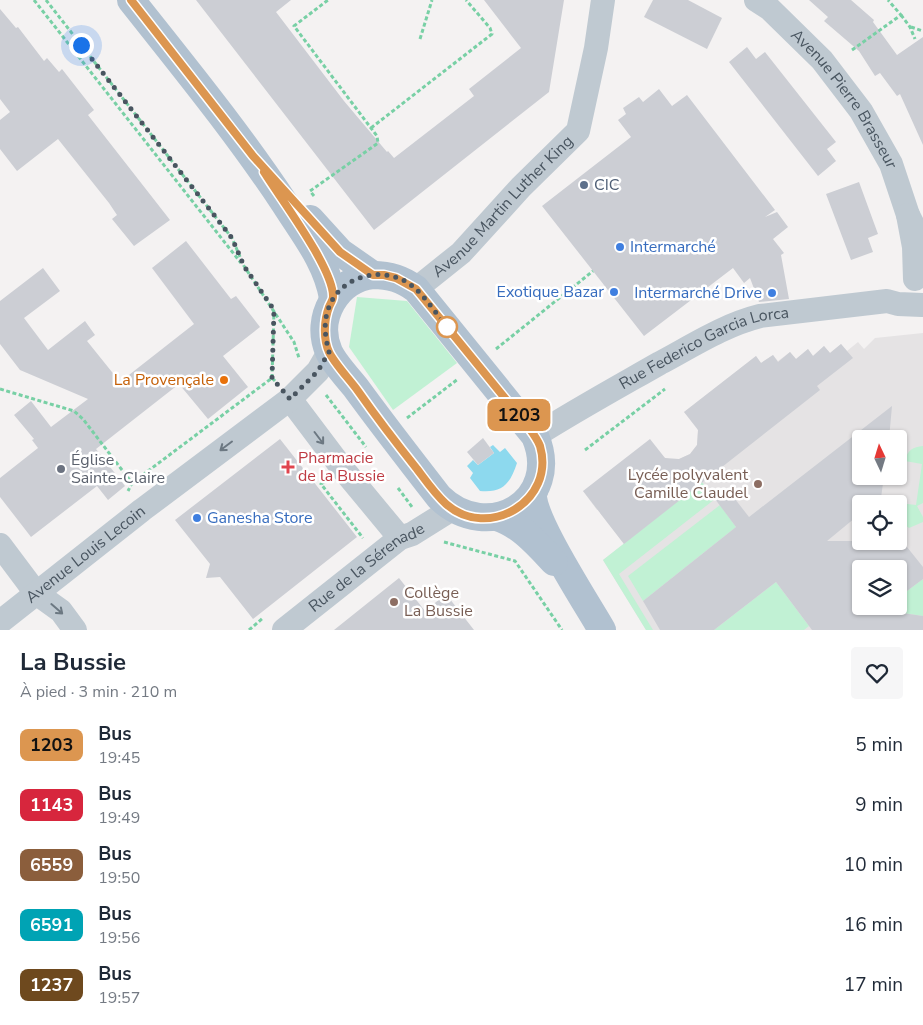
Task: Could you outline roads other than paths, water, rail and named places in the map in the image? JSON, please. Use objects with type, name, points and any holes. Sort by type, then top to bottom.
[{"type":"main road","points":[[131,0],[253,156],[340,252],[373,275]]},
{"type":"main road","points":[[253,156],[316,252],[327,272],[333,298]]},
{"type":"main road","points":[[534,491],[518,508],[497,517],[474,518],[452,509],[439,497],[329,352],[325,334],[329,307],[333,298],[351,281],[373,275],[396,278],[416,289],[535,436],[540,446],[542,468],[532,498],[540,521],[573,583],[602,630]]},
{"type":"main road","points":[[497,517],[509,522],[522,531],[573,583]]},
{"type":"street","name":"Avenue Martin Luther King","points":[[416,289],[461,253],[521,187],[578,131],[596,48],[603,0]]},
{"type":"street","name":"Avenue Pierre Brasseur","points":[[756,0],[770,9],[822,60],[860,111],[891,164],[908,215],[917,276],[916,297],[922,306]]},
{"type":"street","name":"Avenue Pierre Brasseur","points":[[908,215],[923,244]]},
{"type":"street","name":"Rue Federico Garcia Lorca","points":[[888,301],[905,291],[917,276]]},
{"type":"street","name":"Rue Federico Garcia Lorca","points":[[535,436],[733,324],[760,316],[888,301],[898,304],[922,306]]},
{"type":"street","name":"Avenue Louis Lecoin","points":[[0,622],[121,526],[290,399],[318,371],[329,352]]},
{"type":"street","points":[[290,399],[342,468],[400,538]]},
{"type":"street","name":"Rue de la Sérenade","points":[[284,630],[400,538],[412,534],[452,509]]},
{"type":"street","points":[[0,545],[36,593],[61,611],[75,630]]},
{"type":"water","points":[[493,445],[500,452],[505,448],[517,463],[512,477],[504,486],[500,489],[480,491],[470,478],[473,473],[467,466],[473,460],[478,465],[494,453],[490,447]]},
{"type":"place","name":"CIC","points":[[584,185]]},
{"type":"place","name":"Intermarché","points":[[620,247]]},
{"type":"place","name":"Exotique Bazar","points":[[614,292]]},
{"type":"place","name":"Intermarché Drive","points":[[772,293]]},
{"type":"place","name":"La Provençale","points":[[224,380]]},
{"type":"place","name":"Pharmacie de la Bussie","points":[[288,467]]},
{"type":"place","name":"Église Sainte-Claire","points":[[61,469]]},
{"type":"place","name":"Lycée polyvalent Camille Claudel","points":[[758,484]]},
{"type":"place","name":"Ganesha Store","points":[[197,518]]},
{"type":"place","name":"Collège La Bussie","points":[[394,602]]}]
